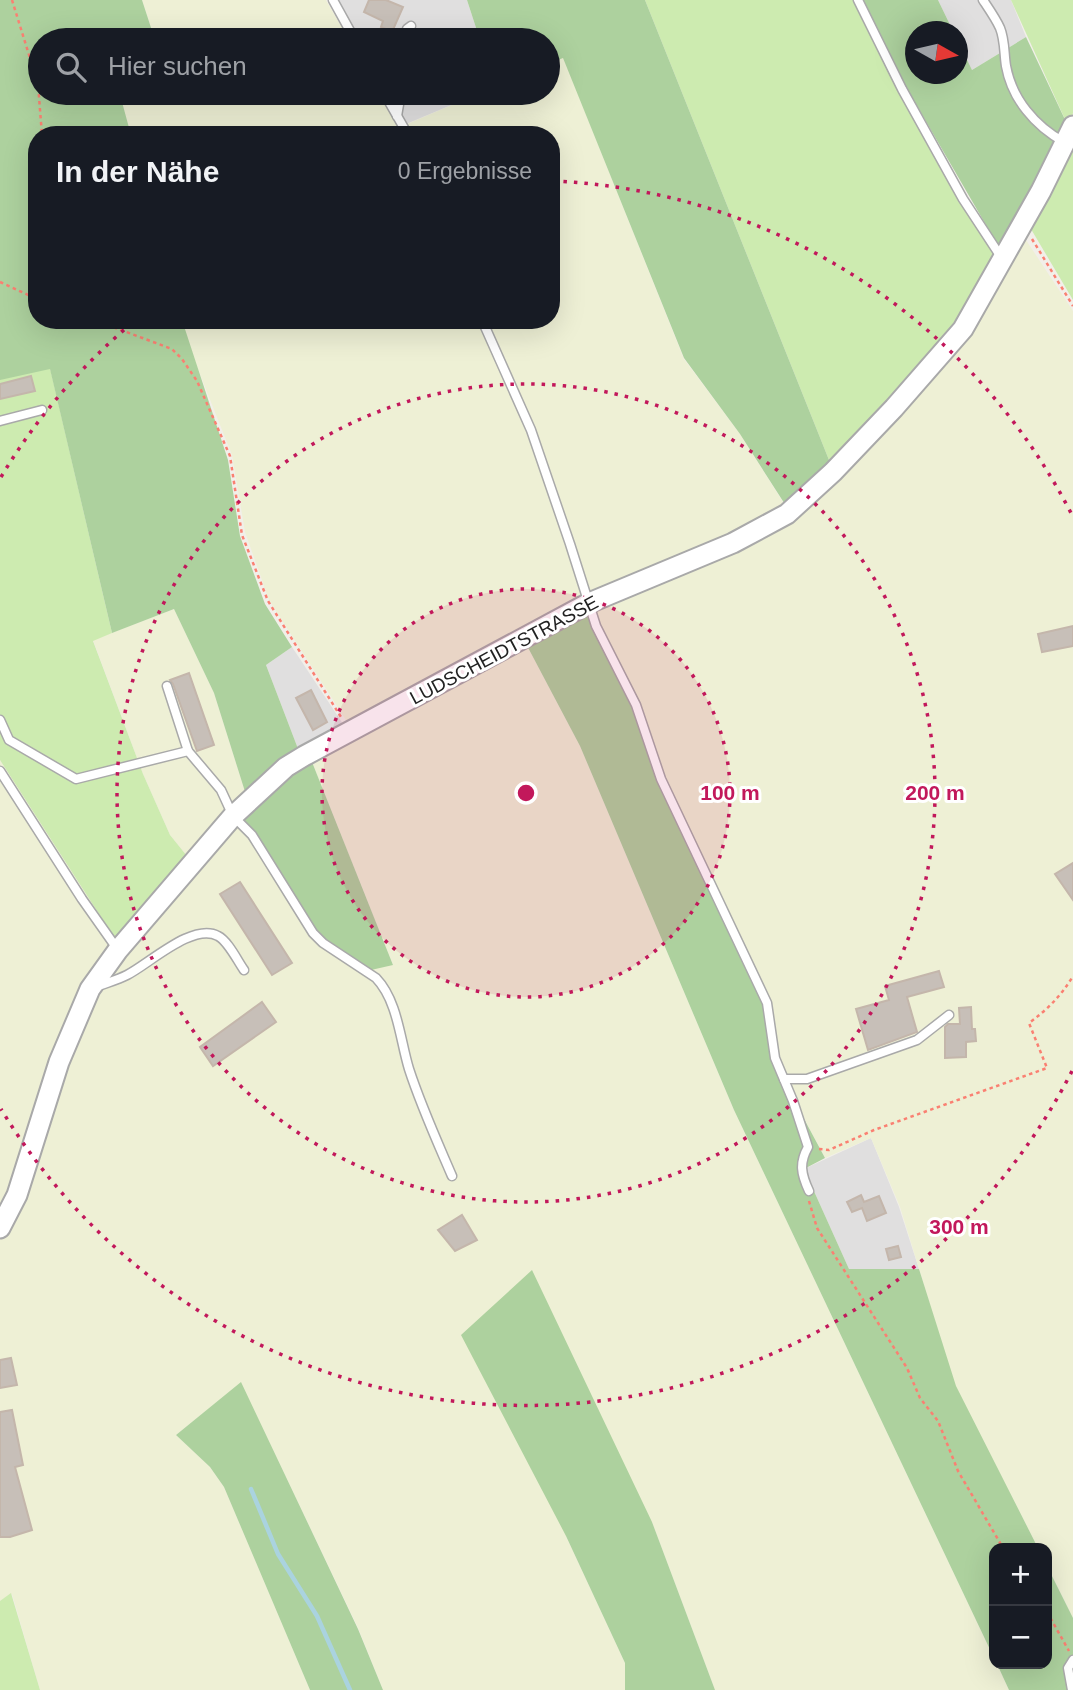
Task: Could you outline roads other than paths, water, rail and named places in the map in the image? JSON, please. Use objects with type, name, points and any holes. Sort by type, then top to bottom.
[{"type":"street","name":"LUDSCHEIDTSTRASSE","points":[[0,1228],[17,1195],[59,1062],[90,989],[118,950],[233,816],[286,767],[350,731],[589,603],[733,543],[787,514],[833,472],[929,370],[963,329],[1070,134]]},
{"type":"lane","points":[[333,0],[348,28]]},
{"type":"lane","points":[[858,0],[902,89],[963,199],[1003,259]]},
{"type":"lane","points":[[984,0],[1000,29],[1007,69],[1013,88],[1025,110],[1050,135],[1070,134]]},
{"type":"lane","points":[[391,105],[403,126]]},
{"type":"lane","points":[[397,116],[399,105]]},
{"type":"lane","points":[[486,329],[531,430],[596,626],[636,705],[665,788],[767,1003],[775,1058],[808,1147],[802,1159],[802,1174],[809,1191]]},
{"type":"lane","points":[[0,421],[42,410]]},
{"type":"lane","points":[[167,686],[188,751],[221,790],[233,816],[252,835],[313,933],[383,985],[393,1007],[410,1070],[452,1176]]},
{"type":"lane","points":[[0,720],[9,740],[76,779],[188,751]]},
{"type":"lane","points":[[0,771],[118,950]]},
{"type":"lane","points":[[90,989],[127,975],[169,947],[197,934],[209,932],[220,937],[244,970]]},
{"type":"lane","points":[[785,1079],[807,1079],[917,1040],[949,1015]]},
{"type":"lane","points":[[1072,1690],[1068,1668],[1073,1659]]},
{"type":"waterway","points":[[251,1489],[278,1554],[317,1616],[350,1690]]}]
